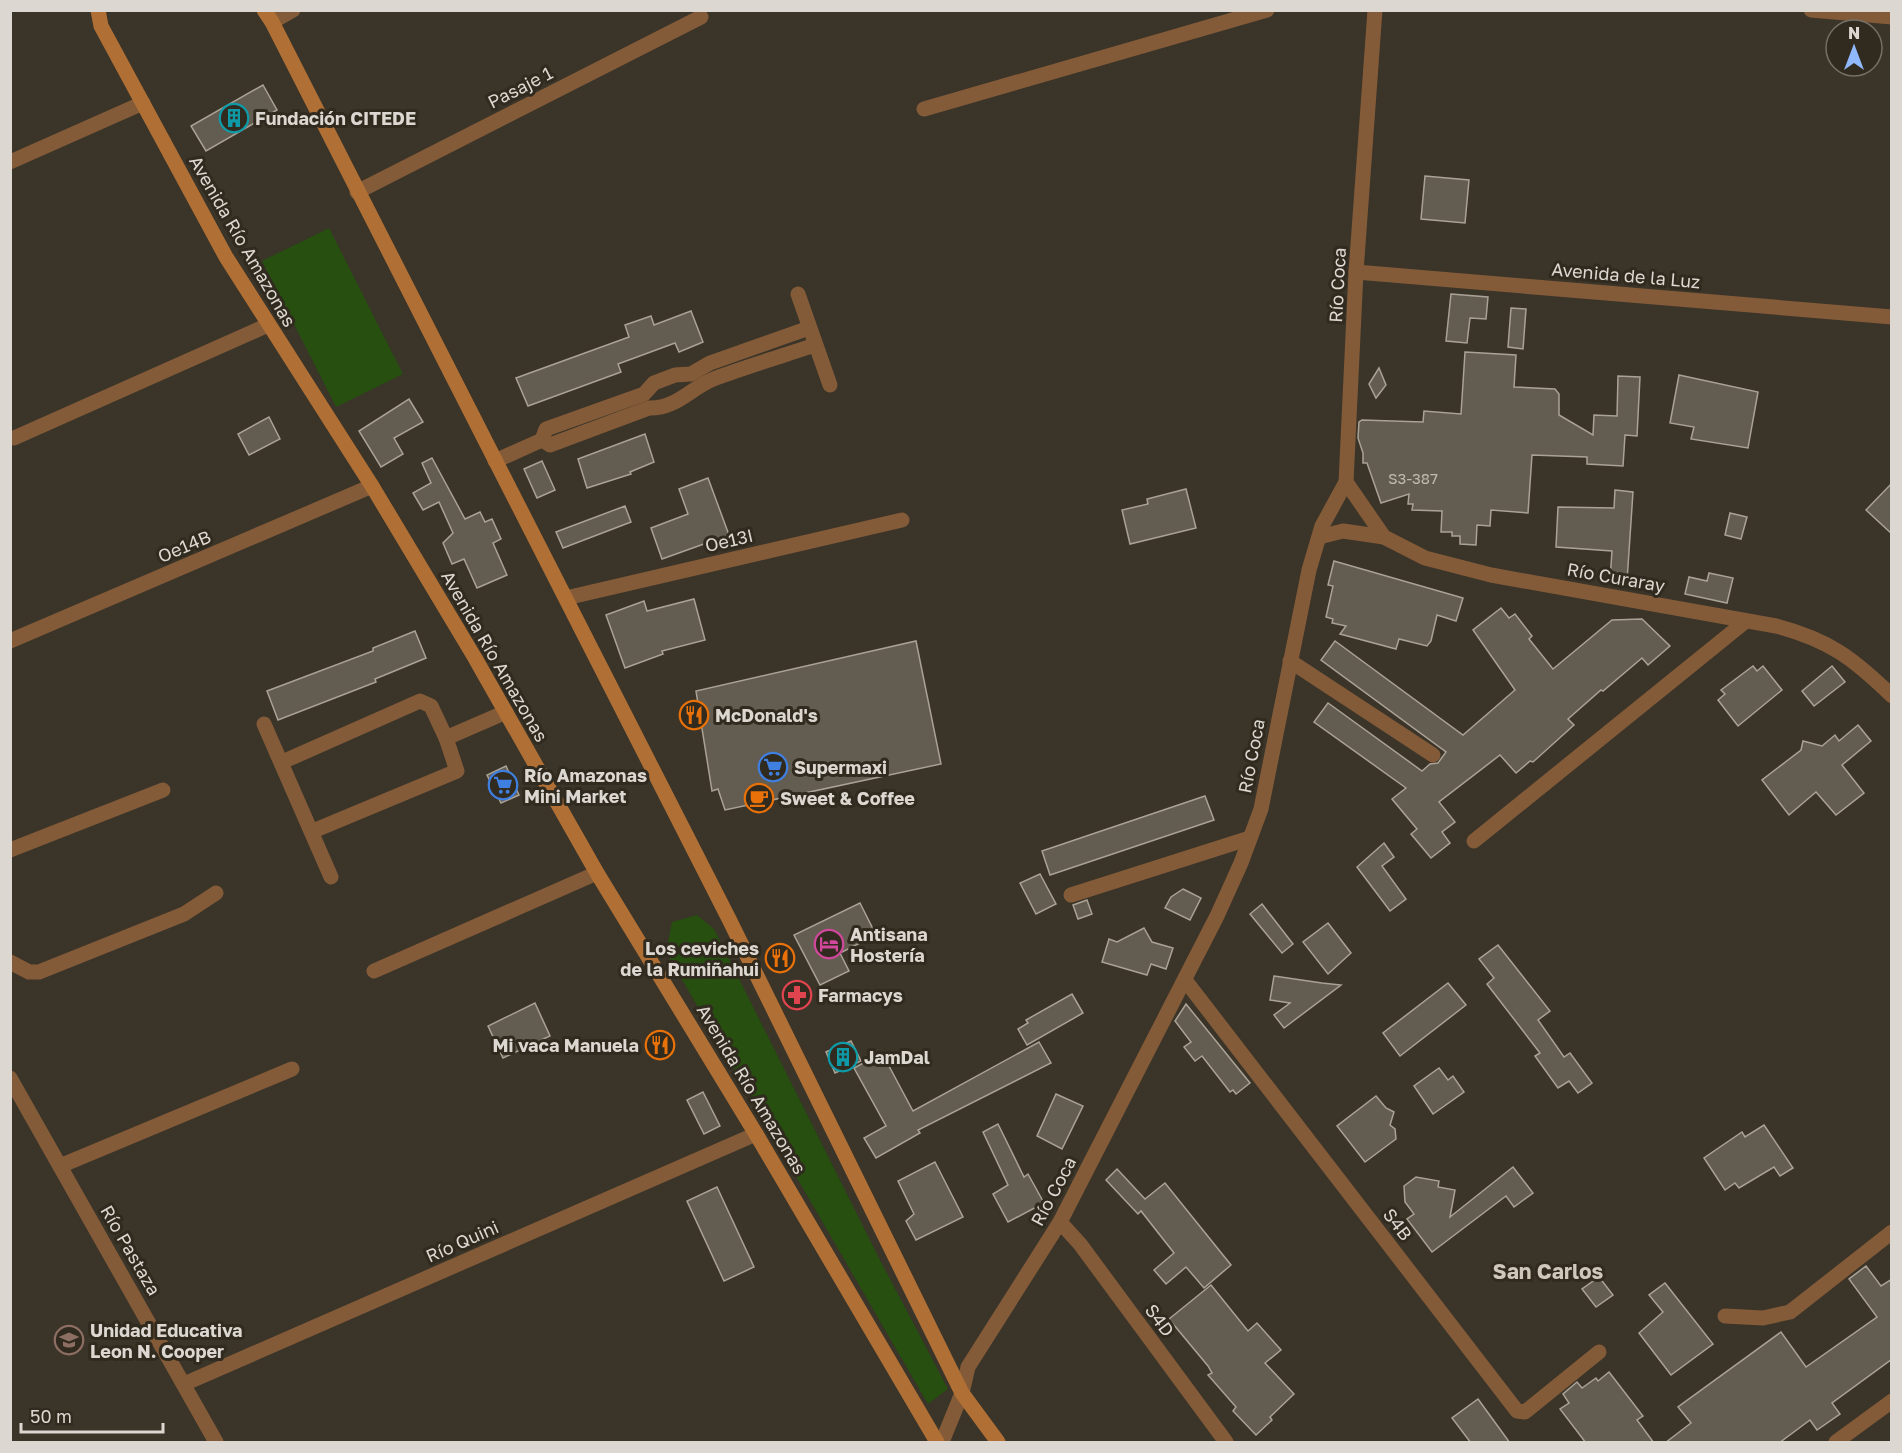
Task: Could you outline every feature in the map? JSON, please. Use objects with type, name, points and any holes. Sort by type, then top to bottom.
[{"type":"main road","points":[[87,10],[101,26]]},
{"type":"main road","name":"Avenida Río Amazonas","points":[[98,10],[101,26],[226,256],[372,486],[506,712],[597,873],[756,1134],[937,1443]]},
{"type":"main road","points":[[268,14],[730,921],[963,1393],[999,1443]]},
{"type":"street","points":[[268,14],[293,10]]},
{"type":"street","points":[[924,109],[1267,10]]},
{"type":"street","name":"Río Coca","points":[[942,1443],[963,1393],[968,1367],[979,1346],[1060,1222],[1217,916],[1261,809],[1290,661],[1319,537],[1346,482],[1356,272],[1375,10]]},
{"type":"street","points":[[1811,10],[1892,17]]},
{"type":"street","name":"Pasaje 1","points":[[357,192],[701,17]]},
{"type":"street","points":[[10,162],[143,103]]},
{"type":"street","name":"Avenida de la Luz","points":[[1356,272],[1892,317]]},
{"type":"street","points":[[798,294],[830,385]]},
{"type":"street","points":[[14,438],[268,325]]},
{"type":"street","points":[[495,461],[542,440],[546,429],[591,421],[646,401],[664,408],[685,398],[694,380],[741,352],[809,328]]},
{"type":"street","points":[[646,401],[654,383],[675,375],[694,380],[746,368],[815,345]]},
{"type":"street","points":[[741,352],[746,368]]},
{"type":"street","name":"Río Curaray","points":[[1346,482],[1384,537],[1425,558],[1491,575],[1802,633],[1833,646],[1892,696]]},
{"type":"street","name":"Oe14B","points":[[10,641],[372,486]]},
{"type":"street","name":"Oe13I","points":[[566,598],[902,520]]},
{"type":"street","points":[[1319,537],[1343,531],[1384,537]]},
{"type":"street","points":[[1474,841],[1746,621]]},
{"type":"street","points":[[1290,661],[1433,755]]},
{"type":"street","points":[[282,762],[420,701],[431,706],[446,738],[457,771],[313,831]]},
{"type":"street","points":[[446,738],[506,712]]},
{"type":"street","points":[[264,724],[332,877]]},
{"type":"street","points":[[10,850],[163,790]]},
{"type":"street","points":[[1071,895],[1250,838]]},
{"type":"street","points":[[374,971],[597,873]]},
{"type":"street","points":[[10,962],[29,972],[39,972],[184,914],[216,893]]},
{"type":"street","name":"S4B","points":[[1185,980],[1517,1411],[1525,1412],[1599,1352]]},
{"type":"street","points":[[60,1166],[292,1069]]},
{"type":"street","name":"Río Pastaza","points":[[10,1078],[216,1443]]},
{"type":"street","name":"Río Quini","points":[[184,1384],[756,1134]]},
{"type":"street","name":"S4D","points":[[1060,1222],[1080,1244],[1226,1443]]},
{"type":"street","points":[[1725,1316],[1763,1318],[1790,1312],[1892,1232]]},
{"type":"street","points":[[1836,1443],[1892,1401]]},
{"type":"green space","points":[[329,228],[403,374],[336,407],[262,261]]},
{"type":"green space","points":[[697,915],[714,929],[880,1260],[948,1389],[928,1404],[666,952],[672,922]]},
{"type":"building","name":"Fundación CITEDE","points":[[263,85],[277,110],[206,151],[191,126]]},
{"type":"building","points":[[1425,176],[1469,180],[1465,223],[1421,219]]},
{"type":"building","points":[[1451,294],[1488,297],[1486,319],[1470,318],[1467,343],[1446,341]]},
{"type":"building","points":[[1511,308],[1526,309],[1523,349],[1508,347]]},
{"type":"building","points":[[691,311],[703,342],[679,352],[675,343],[618,364],[621,372],[528,406],[516,378],[629,337],[625,325],[651,316],[654,325]]},
{"type":"building","points":[[1465,352],[1516,355],[1514,387],[1555,389],[1559,394],[1559,415],[1593,435],[1594,415],[1617,416],[1618,376],[1640,377],[1637,436],[1625,435],[1623,466],[1587,464],[1587,457],[1532,455],[1528,513],[1491,510],[1490,526],[1477,525],[1476,545],[1460,544],[1460,536],[1452,536],[1452,532],[1441,532],[1442,511],[1412,510],[1413,504],[1408,504],[1409,494],[1381,503],[1367,463],[1363,463],[1363,453],[1358,438],[1359,422],[1362,420],[1423,422],[1424,411],[1461,414]]},
{"type":"building","points":[[1379,368],[1386,385],[1376,398],[1369,384]]},
{"type":"building","points":[[1679,375],[1758,392],[1748,448],[1691,439],[1694,427],[1670,423]]},
{"type":"building","points":[[409,399],[423,422],[394,438],[403,454],[381,467],[359,431]]},
{"type":"building","points":[[269,417],[280,439],[249,455],[238,434]]},
{"type":"building","points":[[645,434],[654,462],[630,472],[631,474],[587,488],[578,459]]},
{"type":"building","points":[[432,458],[465,519],[480,512],[485,522],[492,519],[501,539],[493,543],[507,575],[477,588],[464,559],[452,564],[443,543],[453,533],[439,502],[423,510],[413,493],[431,483],[422,463]]},
{"type":"building","points":[[542,461],[555,490],[537,498],[524,469]]},
{"type":"building","points":[[708,478],[729,535],[662,559],[651,528],[688,514],[679,489]]},
{"type":"building","points":[[1892,483],[1892,534],[1866,510]]},
{"type":"building","points":[[1186,489],[1196,528],[1130,544],[1122,510],[1148,504],[1147,499]]},
{"type":"building","points":[[1615,490],[1633,492],[1627,581],[1610,580],[1612,551],[1556,547],[1558,507],[1614,508]]},
{"type":"building","points":[[625,506],[631,522],[563,548],[556,532]]},
{"type":"building","points":[[1730,513],[1747,517],[1741,539],[1725,535]]},
{"type":"building","points":[[1334,561],[1463,598],[1456,621],[1437,615],[1431,641],[1427,646],[1399,639],[1396,649],[1340,634],[1346,626],[1332,623],[1333,619],[1326,617],[1333,586],[1328,585]]},
{"type":"building","points":[[1709,573],[1733,578],[1727,603],[1685,594],[1689,577],[1707,581]]},
{"type":"building","points":[[694,599],[705,640],[662,651],[663,654],[625,668],[606,615],[644,601],[647,611]]},
{"type":"building","points":[[1501,608],[1509,618],[1515,614],[1532,636],[1529,639],[1553,669],[1612,620],[1642,619],[1670,646],[1648,665],[1642,658],[1603,691],[1601,690],[1568,719],[1574,725],[1533,762],[1530,761],[1516,773],[1500,755],[1439,802],[1455,822],[1442,832],[1450,843],[1431,858],[1411,834],[1417,829],[1392,799],[1406,788],[1314,722],[1328,703],[1422,771],[1430,764],[1438,763],[1446,752],[1321,660],[1335,641],[1463,735],[1515,690],[1473,630]]},
{"type":"building","points":[[415,631],[426,658],[375,679],[376,682],[278,720],[267,691],[373,651],[373,648]]},
{"type":"building","points":[[916,641],[941,764],[725,810],[718,789],[712,791],[696,691]]},
{"type":"building","points":[[1753,666],[1757,671],[1763,666],[1782,690],[1738,726],[1718,700],[1725,694],[1721,690]]},
{"type":"building","points":[[1832,666],[1845,682],[1814,706],[1802,691]]},
{"type":"building","points":[[1858,725],[1871,741],[1842,765],[1864,793],[1836,815],[1816,792],[1789,815],[1762,780],[1801,750],[1803,741],[1822,746],[1835,735],[1839,741]]},
{"type":"building","name":"Río Amazonas Mini Market","points":[[506,766],[519,795],[501,803],[487,775]]},
{"type":"building","points":[[1205,796],[1214,820],[1050,875],[1042,851]]},
{"type":"building","points":[[1384,843],[1394,857],[1382,866],[1406,899],[1390,911],[1357,867]]},
{"type":"building","points":[[1040,874],[1056,904],[1036,914],[1020,883]]},
{"type":"building","points":[[1183,889],[1201,898],[1190,920],[1165,908],[1171,897]]},
{"type":"building","points":[[1087,900],[1092,914],[1078,919],[1073,905]]},
{"type":"building","name":"Antisana Hostería","points":[[860,903],[876,935],[840,953],[849,971],[820,985],[794,935]]},
{"type":"building","points":[[1262,904],[1293,944],[1282,953],[1250,914]]},
{"type":"building","points":[[1328,923],[1351,953],[1328,974],[1303,942]]},
{"type":"building","points":[[1144,928],[1152,942],[1173,948],[1166,969],[1151,964],[1147,975],[1102,962],[1109,939],[1117,942]]},
{"type":"building","points":[[1498,945],[1550,1011],[1538,1020],[1564,1057],[1570,1053],[1592,1083],[1578,1093],[1569,1081],[1558,1088],[1535,1056],[1540,1053],[1487,984],[1494,978],[1479,959]]},
{"type":"building","points":[[1274,976],[1341,985],[1284,1028],[1274,1015],[1290,1003],[1270,1000]]},
{"type":"building","points":[[1448,983],[1466,1005],[1400,1056],[1383,1033]]},
{"type":"building","points":[[1072,994],[1083,1013],[1027,1045],[1018,1029],[1028,1023],[1026,1020]]},
{"type":"building","points":[[535,1003],[550,1036],[503,1058],[488,1026]]},
{"type":"building","points":[[1186,1004],[1250,1083],[1236,1094],[1233,1090],[1230,1092],[1202,1056],[1195,1061],[1184,1047],[1191,1042],[1175,1021]]},
{"type":"building","name":"JamDal","points":[[851,1041],[861,1061],[835,1073],[826,1052]]},
{"type":"building","points":[[1039,1042],[1051,1063],[918,1130],[920,1133],[876,1158],[864,1138],[886,1126],[854,1068],[882,1053],[913,1111]]},
{"type":"building","points":[[1439,1068],[1448,1080],[1453,1076],[1464,1092],[1433,1114],[1414,1086]]},
{"type":"building","points":[[703,1092],[720,1126],[704,1134],[687,1100]]},
{"type":"building","points":[[1056,1094],[1083,1106],[1062,1149],[1037,1136]]},
{"type":"building","points":[[1376,1096],[1386,1108],[1394,1112],[1390,1125],[1395,1129],[1396,1139],[1365,1162],[1337,1126]]},
{"type":"building","points":[[998,1124],[1024,1177],[1028,1174],[1044,1203],[1008,1222],[993,1194],[1008,1185],[983,1132]]},
{"type":"building","points":[[1764,1125],[1793,1168],[1780,1176],[1774,1167],[1739,1188],[1735,1183],[1725,1190],[1704,1158],[1742,1132],[1745,1137]]},
{"type":"building","points":[[935,1162],[963,1217],[916,1240],[906,1221],[914,1214],[898,1181]]},
{"type":"building","points":[[1513,1167],[1533,1193],[1514,1207],[1506,1196],[1432,1252],[1407,1219],[1414,1214],[1405,1202],[1404,1186],[1416,1177],[1439,1181],[1438,1187],[1455,1190],[1450,1217]]},
{"type":"building","points":[[1117,1169],[1145,1199],[1165,1183],[1231,1265],[1204,1288],[1186,1267],[1166,1284],[1154,1270],[1174,1253],[1141,1211],[1138,1214],[1106,1180]]},
{"type":"building","points":[[717,1187],[754,1267],[724,1281],[687,1201]]},
{"type":"building","points":[[1866,1266],[1881,1286],[1892,1279],[1892,1359],[1832,1403],[1840,1414],[1817,1430],[1810,1420],[1779,1443],[1665,1443],[1691,1423],[1678,1407],[1781,1332],[1806,1367],[1877,1317],[1849,1279]]},
{"type":"building","points":[[1599,1277],[1613,1295],[1596,1307],[1582,1289]]},
{"type":"building","points":[[1665,1283],[1713,1344],[1671,1375],[1639,1333],[1663,1312],[1649,1295]]},
{"type":"building","points":[[1211,1285],[1248,1331],[1257,1323],[1281,1350],[1265,1363],[1294,1394],[1270,1417],[1272,1420],[1256,1435],[1233,1411],[1236,1407],[1208,1375],[1212,1373],[1208,1366],[1169,1319]]},
{"type":"building","points":[[1609,1372],[1643,1416],[1637,1420],[1654,1443],[1586,1443],[1560,1409],[1569,1403],[1563,1394],[1577,1382],[1582,1388],[1596,1378],[1598,1381]]},
{"type":"building","points":[[1478,1399],[1510,1443],[1471,1443],[1452,1418]]},
{"type":"place","name":"Fundación CITEDE","points":[[234,118]]},
{"type":"place","name":"McDonald's","points":[[694,715]]},
{"type":"place","name":"Supermaxi","points":[[773,767]]},
{"type":"place","name":"Río Amazonas Mini Market","points":[[503,785]]},
{"type":"place","name":"Sweet & Coffee","points":[[759,798]]},
{"type":"place","name":"Antisana Hostería","points":[[829,944]]},
{"type":"place","name":"Los ceviches de la Rumiñahui","points":[[780,958]]},
{"type":"place","name":"Farmacys","points":[[797,995]]},
{"type":"place","name":"Mi vaca Manuela","points":[[660,1045]]},
{"type":"place","name":"JamDal","points":[[843,1057]]},
{"type":"place","name":"Unidad Educativa Leon N. Cooper","points":[[69,1340]]},
{"type":"district","name":"San Carlos","points":[[1548,1271]]}]
